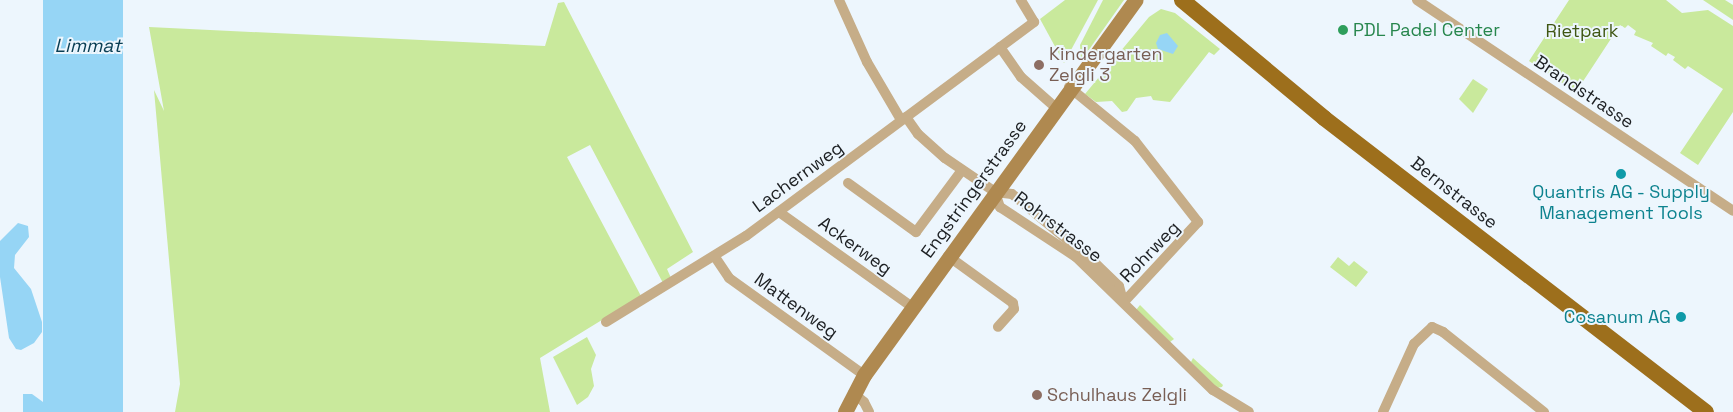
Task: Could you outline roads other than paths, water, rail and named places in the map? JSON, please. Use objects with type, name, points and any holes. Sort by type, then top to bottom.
[{"type":"main road","name":"Engstringerstrasse","points":[[845,405],[864,375],[1069,87],[1135,0]]},
{"type":"main road","name":"Bernstrasse","points":[[1182,0],[1331,124],[1706,412]]},
{"type":"street","points":[[839,0],[867,62],[904,118],[931,147],[995,192]]},
{"type":"street","name":"Lachernweg","points":[[606,322],[715,257],[779,212],[1034,22],[1021,0]]},
{"type":"street","name":"Brandstrasse","points":[[1417,0],[1733,211]]},
{"type":"street","points":[[1000,47],[1021,76],[1056,107]]},
{"type":"street","name":"Rohrweg","points":[[1069,87],[1136,141],[1198,222],[1124,302]]},
{"type":"street","points":[[848,184],[916,232],[962,170]]},
{"type":"street","name":"Rohrstrasse","points":[[1124,302],[1119,286],[1094,261],[1012,194],[995,192],[1000,207],[1071,253],[1124,302],[1213,390],[1249,412]]},
{"type":"street","name":"Ackerweg","points":[[779,212],[912,307]]},
{"type":"street","points":[[948,256],[1013,303],[1014,309],[998,327]]},
{"type":"street","name":"Mattenweg","points":[[715,257],[729,278],[864,375]]},
{"type":"street","points":[[1383,412],[1414,344],[1432,327],[1443,332],[1544,412]]},
{"type":"street","points":[[845,405],[864,402],[869,412]]},
{"type":"water","name":"Limmat","points":[[43,0],[123,0],[123,412],[43,412]]},
{"type":"water","points":[[1167,33],[1178,46],[1173,54],[1158,49],[1156,43],[1160,35]]},
{"type":"water","points":[[18,223],[28,226],[29,237],[15,255],[14,268],[31,289],[42,322],[42,332],[34,343],[21,350],[16,349],[9,338],[0,277],[0,241]]},
{"type":"water","points":[[23,394],[32,394],[43,402],[50,412],[23,412]]},
{"type":"place","name":"PDL Padel Center","points":[[1343,30]]},
{"type":"place","name":"Kindergarten Zelgli 3","points":[[1039,65]]},
{"type":"place","name":"Quantris AG - Supply Management Tools","points":[[1621,174]]},
{"type":"place","name":"Cosanum AG","points":[[1681,317]]},
{"type":"place","name":"Schulhaus Zelgli","points":[[1037,395]]},
{"type":"park label","name":"Rietpark","points":[[1582,31]]}]
